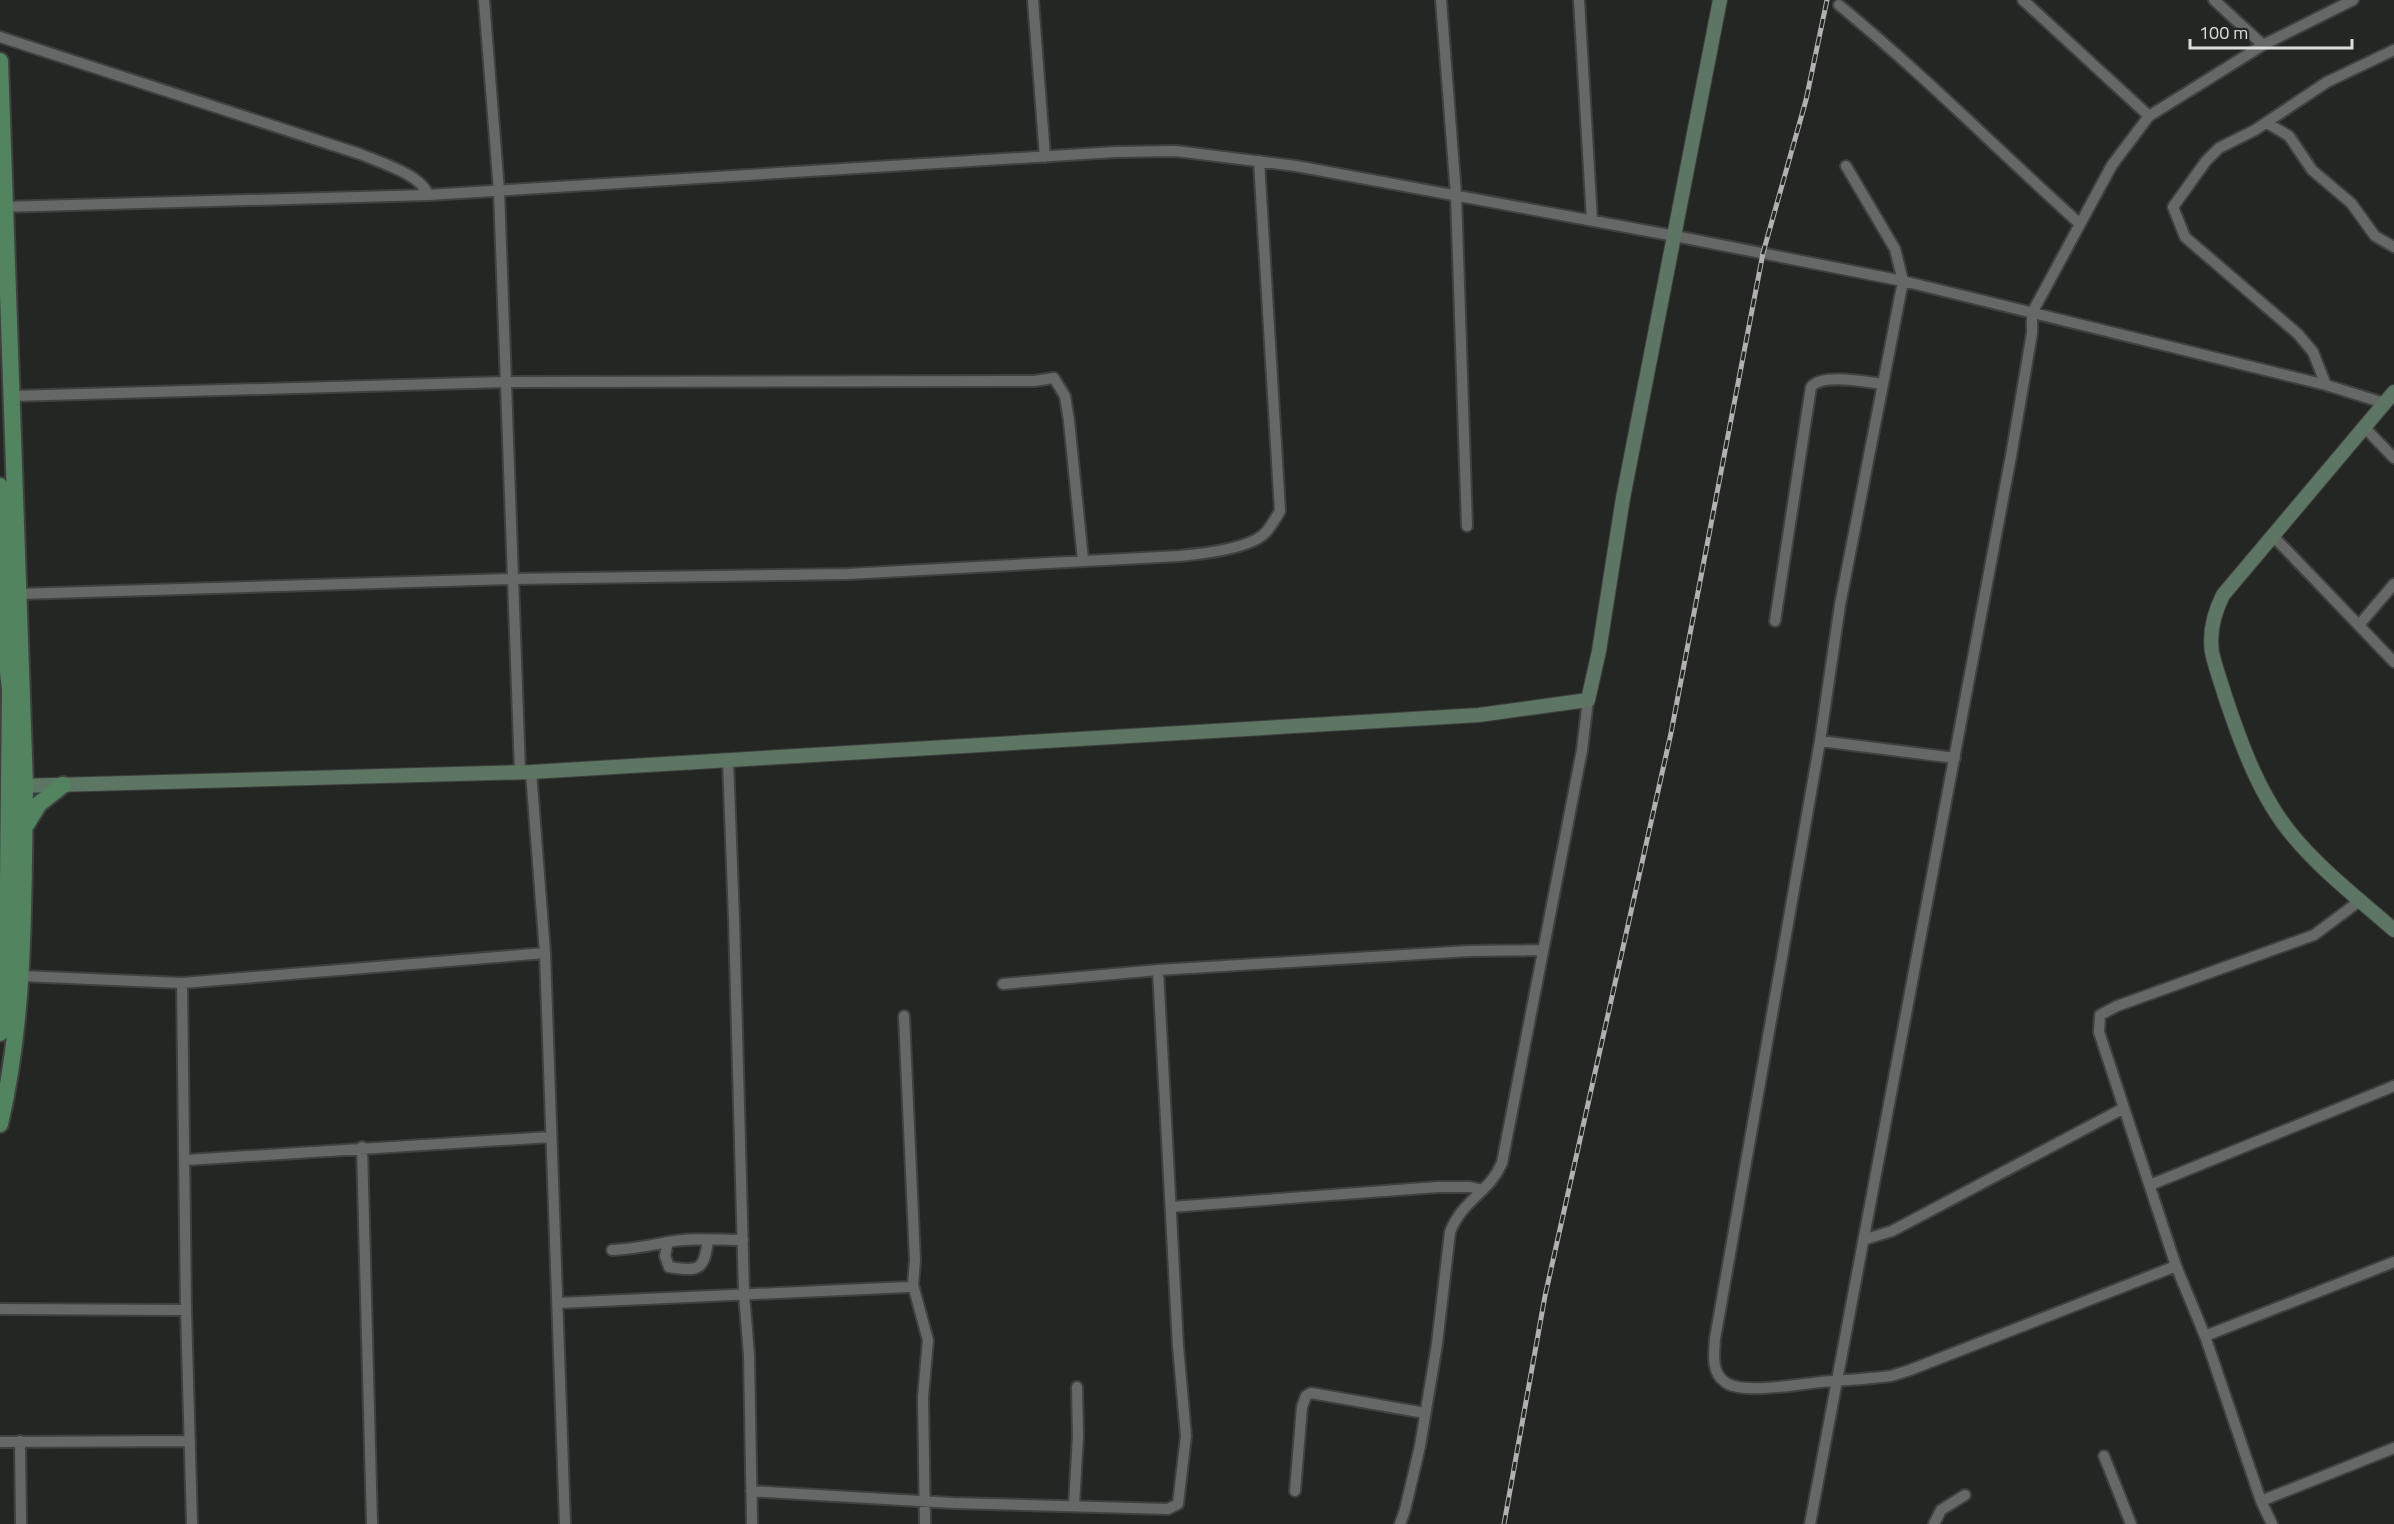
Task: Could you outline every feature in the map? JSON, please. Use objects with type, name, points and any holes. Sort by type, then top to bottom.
[{"type":"main road","points":[[0,61],[3,207],[13,396],[18,594],[4,927],[7,976],[0,1033]]},
{"type":"main road","points":[[0,486],[6,654],[5,689],[11,778],[24,829],[25,902],[22,976],[8,1090],[0,1124]]},
{"type":"main road","points":[[24,829],[39,804],[63,785]]},
{"type":"street","points":[[484,0],[499,191],[512,579],[526,772],[545,952],[565,1524]]},
{"type":"street","points":[[1033,0],[1045,157]]},
{"type":"street","points":[[1441,0],[1456,195],[1467,526]]},
{"type":"street","points":[[1579,0],[1592,220]]},
{"type":"street","points":[[1400,1524],[1405,1510],[1425,1413],[1437,1344],[1450,1232],[1456,1216],[1497,1174],[1502,1163],[1582,750],[1588,700],[1599,651],[1623,498],[1720,0]]},
{"type":"street","points":[[2023,0],[2149,116]]},
{"type":"street","points":[[2214,0],[2263,45]]},
{"type":"street","points":[[1810,1524],[1866,1239],[2015,434],[2032,333],[2032,313],[2112,165],[2149,116],[2263,45],[2353,0]]},
{"type":"street","points":[[1839,5],[1943,96],[2080,224]]},
{"type":"street","points":[[0,37],[360,154],[417,180],[425,187],[428,195]]},
{"type":"street","points":[[2326,385],[2313,352],[2298,334],[2185,237],[2173,207],[2206,161],[2219,148],[2267,123],[2327,82],[2394,50]]},
{"type":"street","points":[[2267,123],[2289,136],[2312,170],[2351,203],[2375,236],[2394,247]]},
{"type":"street","points":[[3,207],[428,195],[1116,152],[1176,151],[1259,161],[1456,195],[1903,281],[2326,385],[2384,403]]},
{"type":"street","points":[[18,594],[512,579],[847,573],[1216,552],[1261,537],[1280,511],[1259,161]]},
{"type":"street","points":[[1846,166],[1895,249],[1903,281],[1840,605],[1820,741],[1715,1339],[1714,1363],[1721,1379],[1734,1387],[1758,1388],[1868,1379],[1910,1370],[2176,1266]]},
{"type":"street","points":[[13,396],[504,382],[1034,381],[1054,378],[1065,396],[1069,420],[1083,560]]},
{"type":"street","points":[[1774,621],[1811,387],[1818,381],[1834,380],[1883,384]]},
{"type":"street","points":[[2394,392],[2223,595],[2215,611],[2212,630],[2212,652],[2234,723],[2265,795],[2292,835],[2316,861],[2394,930]]},
{"type":"street","points":[[2364,427],[2394,458]]},
{"type":"street","points":[[2272,536],[2394,662]]},
{"type":"street","points":[[2359,625],[2394,584]]},
{"type":"street","points":[[11,778],[63,785],[526,772],[1479,716],[1588,700]]},
{"type":"street","points":[[1820,741],[1955,758]]},
{"type":"street","points":[[728,761],[742,1240],[749,1355],[752,1524]]},
{"type":"street","points":[[2271,1524],[2261,1501],[2205,1336],[2176,1266],[2099,1032],[2100,1015],[2117,1006],[2314,935],[2361,900]]},
{"type":"street","points":[[1003,984],[1158,970],[1469,951],[1542,950]]},
{"type":"street","points":[[22,976],[182,983],[545,952]]},
{"type":"street","points":[[751,1491],[925,1501],[1168,1509],[1176,1506],[1180,1500],[1186,1436],[1178,1346],[1158,970]]},
{"type":"street","points":[[182,983],[186,1160],[186,1310],[192,1524]]},
{"type":"street","points":[[904,1016],[914,1236],[913,1285],[928,1340],[923,1397],[925,1524]]},
{"type":"street","points":[[2150,1185],[2394,1086]]},
{"type":"street","points":[[1866,1239],[1892,1231],[2124,1108]]},
{"type":"street","points":[[186,1160],[552,1137]]},
{"type":"street","points":[[362,1148],[372,1524]]},
{"type":"street","points":[[1171,1208],[1438,1186],[1470,1187],[1483,1190]]},
{"type":"street","points":[[668,1242],[665,1256],[669,1267],[693,1268],[704,1263],[708,1240]]},
{"type":"street","points":[[612,1250],[638,1249],[668,1242],[742,1240]]},
{"type":"street","points":[[2205,1336],[2394,1263]]},
{"type":"street","points":[[558,1304],[913,1285]]},
{"type":"street","points":[[0,1309],[186,1310]]},
{"type":"street","points":[[1074,1505],[1078,1436],[1077,1387]]},
{"type":"street","points":[[1295,1491],[1302,1407],[1306,1396],[1311,1393],[1425,1413]]},
{"type":"street","points":[[0,1442],[190,1440]]},
{"type":"street","points":[[20,1441],[21,1524]]},
{"type":"street","points":[[2261,1501],[2394,1448]]},
{"type":"street","points":[[2104,1456],[2131,1524]]},
{"type":"street","points":[[1934,1524],[1941,1510],[1965,1495]]},
{"type":"railway","points":[[1504,1524],[1545,1296],[1671,733],[1763,253],[1806,100],[1827,0]]}]
